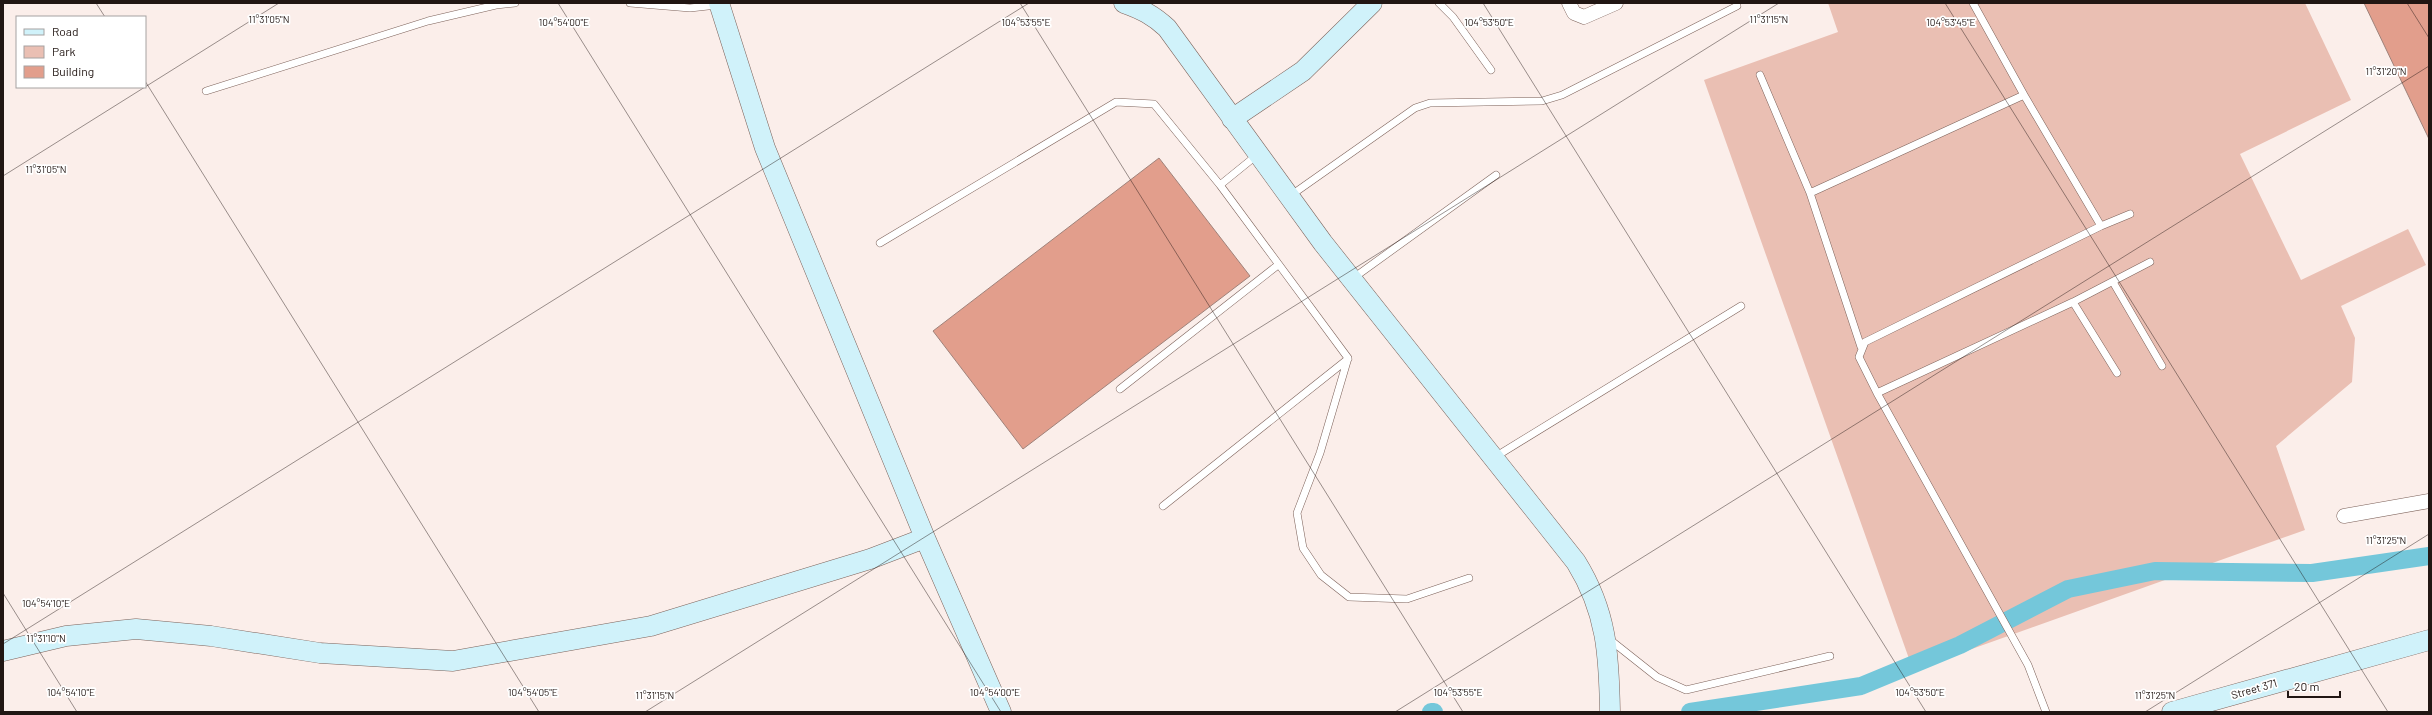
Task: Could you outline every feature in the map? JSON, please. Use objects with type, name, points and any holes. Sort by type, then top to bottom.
[{"type":"street","points":[[1124,3],[1143,10],[1156,17],[1167,28],[1232,119],[1352,279],[1495,458],[1586,579],[1594,593],[1606,637],[1610,686],[1610,712]]},
{"type":"street","points":[[1232,119],[1303,71],[1372,3]]},
{"type":"street","points":[[1569,3],[1574,13],[1584,17],[1616,3]]},
{"type":"street","points":[[719,4],[765,148],[925,538],[1001,712]]},
{"type":"street","points":[[2344,516],[2429,501]]},
{"type":"street","points":[[3,651],[66,636],[136,629],[211,636],[320,653],[453,661],[651,626],[870,559],[925,538]]},
{"type":"street","name":"Street 371","points":[[2172,712],[2429,640]]},
{"type":"lane","points":[[206,91],[428,21],[496,5],[515,3]]},
{"type":"lane","points":[[630,3],[690,8],[719,4]]},
{"type":"lane","points":[[1439,3],[1452,17],[1491,70]]},
{"type":"lane","points":[[1973,3],[2024,95],[2101,226]]},
{"type":"lane","points":[[1289,196],[1415,108],[1430,103],[1542,101],[1562,95],[1737,6]]},
{"type":"lane","points":[[1760,75],[1810,193],[1862,347]]},
{"type":"lane","points":[[1810,193],[2024,95]]},
{"type":"lane","points":[[880,243],[1116,102],[1154,104],[1220,185],[1348,358]]},
{"type":"lane","points":[[1220,185],[1259,154]]},
{"type":"lane","points":[[1352,279],[1496,174]]},
{"type":"lane","points":[[2046,712],[2028,665],[1986,591],[1859,357],[1865,342],[2101,226],[2130,214]]},
{"type":"lane","points":[[1877,392],[2073,302],[2150,262]]},
{"type":"lane","points":[[1120,389],[1278,265]]},
{"type":"lane","points":[[2113,282],[2162,366]]},
{"type":"lane","points":[[2073,302],[2117,373]]},
{"type":"lane","points":[[1495,458],[1741,306]]},
{"type":"lane","points":[[1163,506],[1348,358]]},
{"type":"lane","points":[[1348,358],[1320,453],[1297,513],[1304,548],[1321,575],[1349,597],[1407,599],[1469,578]]},
{"type":"lane","points":[[1606,637],[1657,677],[1686,690],[1830,656]]},
{"type":"green space","points":[[1828,3],[2305,3],[2351,100],[2240,154],[2301,280],[2408,229],[2426,265],[2341,306],[2355,338],[2352,382],[2276,446],[2305,530],[1913,670],[1704,80],[1838,32]]},
{"type":"building","points":[[2364,3],[2429,3],[2429,139]]},
{"type":"building","points":[[1159,158],[1250,276],[1023,449],[933,331]]},
{"type":"waterway","points":[[1690,712],[1861,686],[1960,645],[2068,589],[2155,571],[2312,573],[2429,556]]}]
